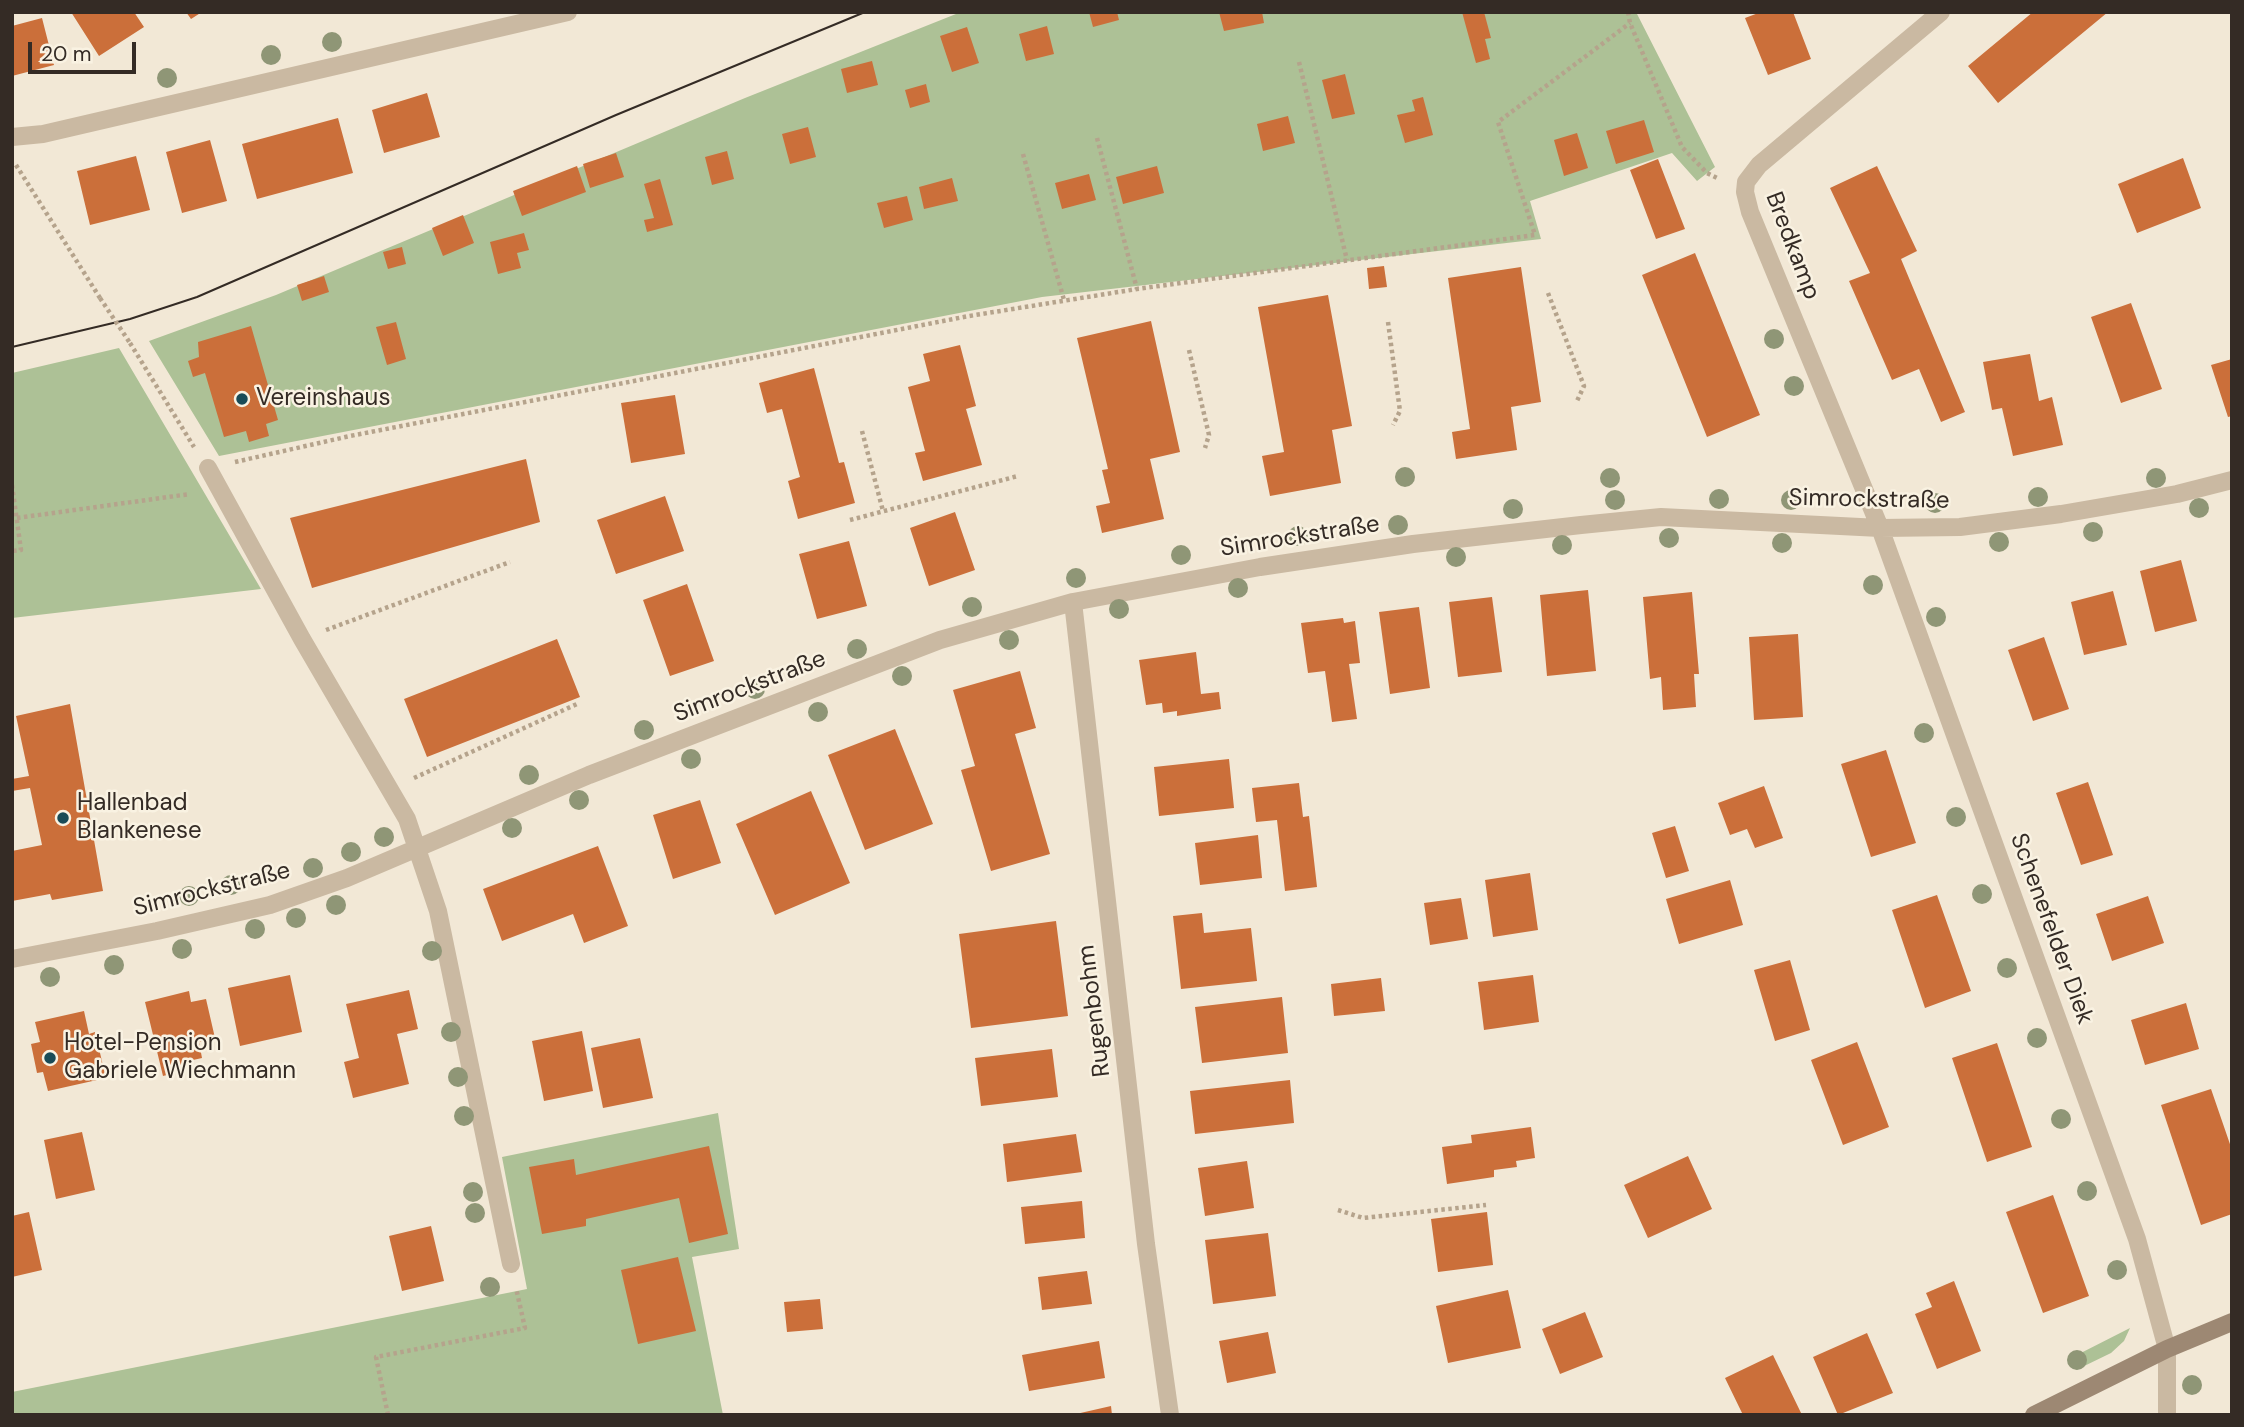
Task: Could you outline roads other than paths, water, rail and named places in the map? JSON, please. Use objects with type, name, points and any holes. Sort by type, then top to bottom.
[{"type":"street","points":[[12,137],[43,134],[568,12]]},
{"type":"street","name":"Bredkamp","points":[[1880,528],[1750,212],[1745,192],[1746,182],[1759,165],[1941,12]]},
{"type":"street","points":[[208,468],[302,639],[407,819],[438,911],[511,1264]]},
{"type":"street","name":"Simrockstraße","points":[[12,959],[270,905],[347,878],[589,775],[940,640],[1073,602],[1260,567],[1413,544],[1661,517],[1880,528],[1960,527],[2062,514],[2177,494],[2232,480]]},
{"type":"street","name":"Schenefelder Diek","points":[[1880,528],[2137,1239],[2167,1349],[2168,1415]]},
{"type":"street","name":"Rugenbohm","points":[[1073,602],[1146,1244],[1170,1415]]},
{"type":"street","points":[[2034,1415],[2167,1349],[2232,1322]]},
{"type":"tram line","points":[[12,347],[130,319],[197,297],[616,115],[865,12]]},
{"type":"place","name":"Vereinshaus","points":[[242,399]]},
{"type":"place","name":"Hallenbad Blankenese","points":[[63,818]]},
{"type":"place","name":"Hotel-Pension Gabriele Wiechmann","points":[[50,1058]]}]
